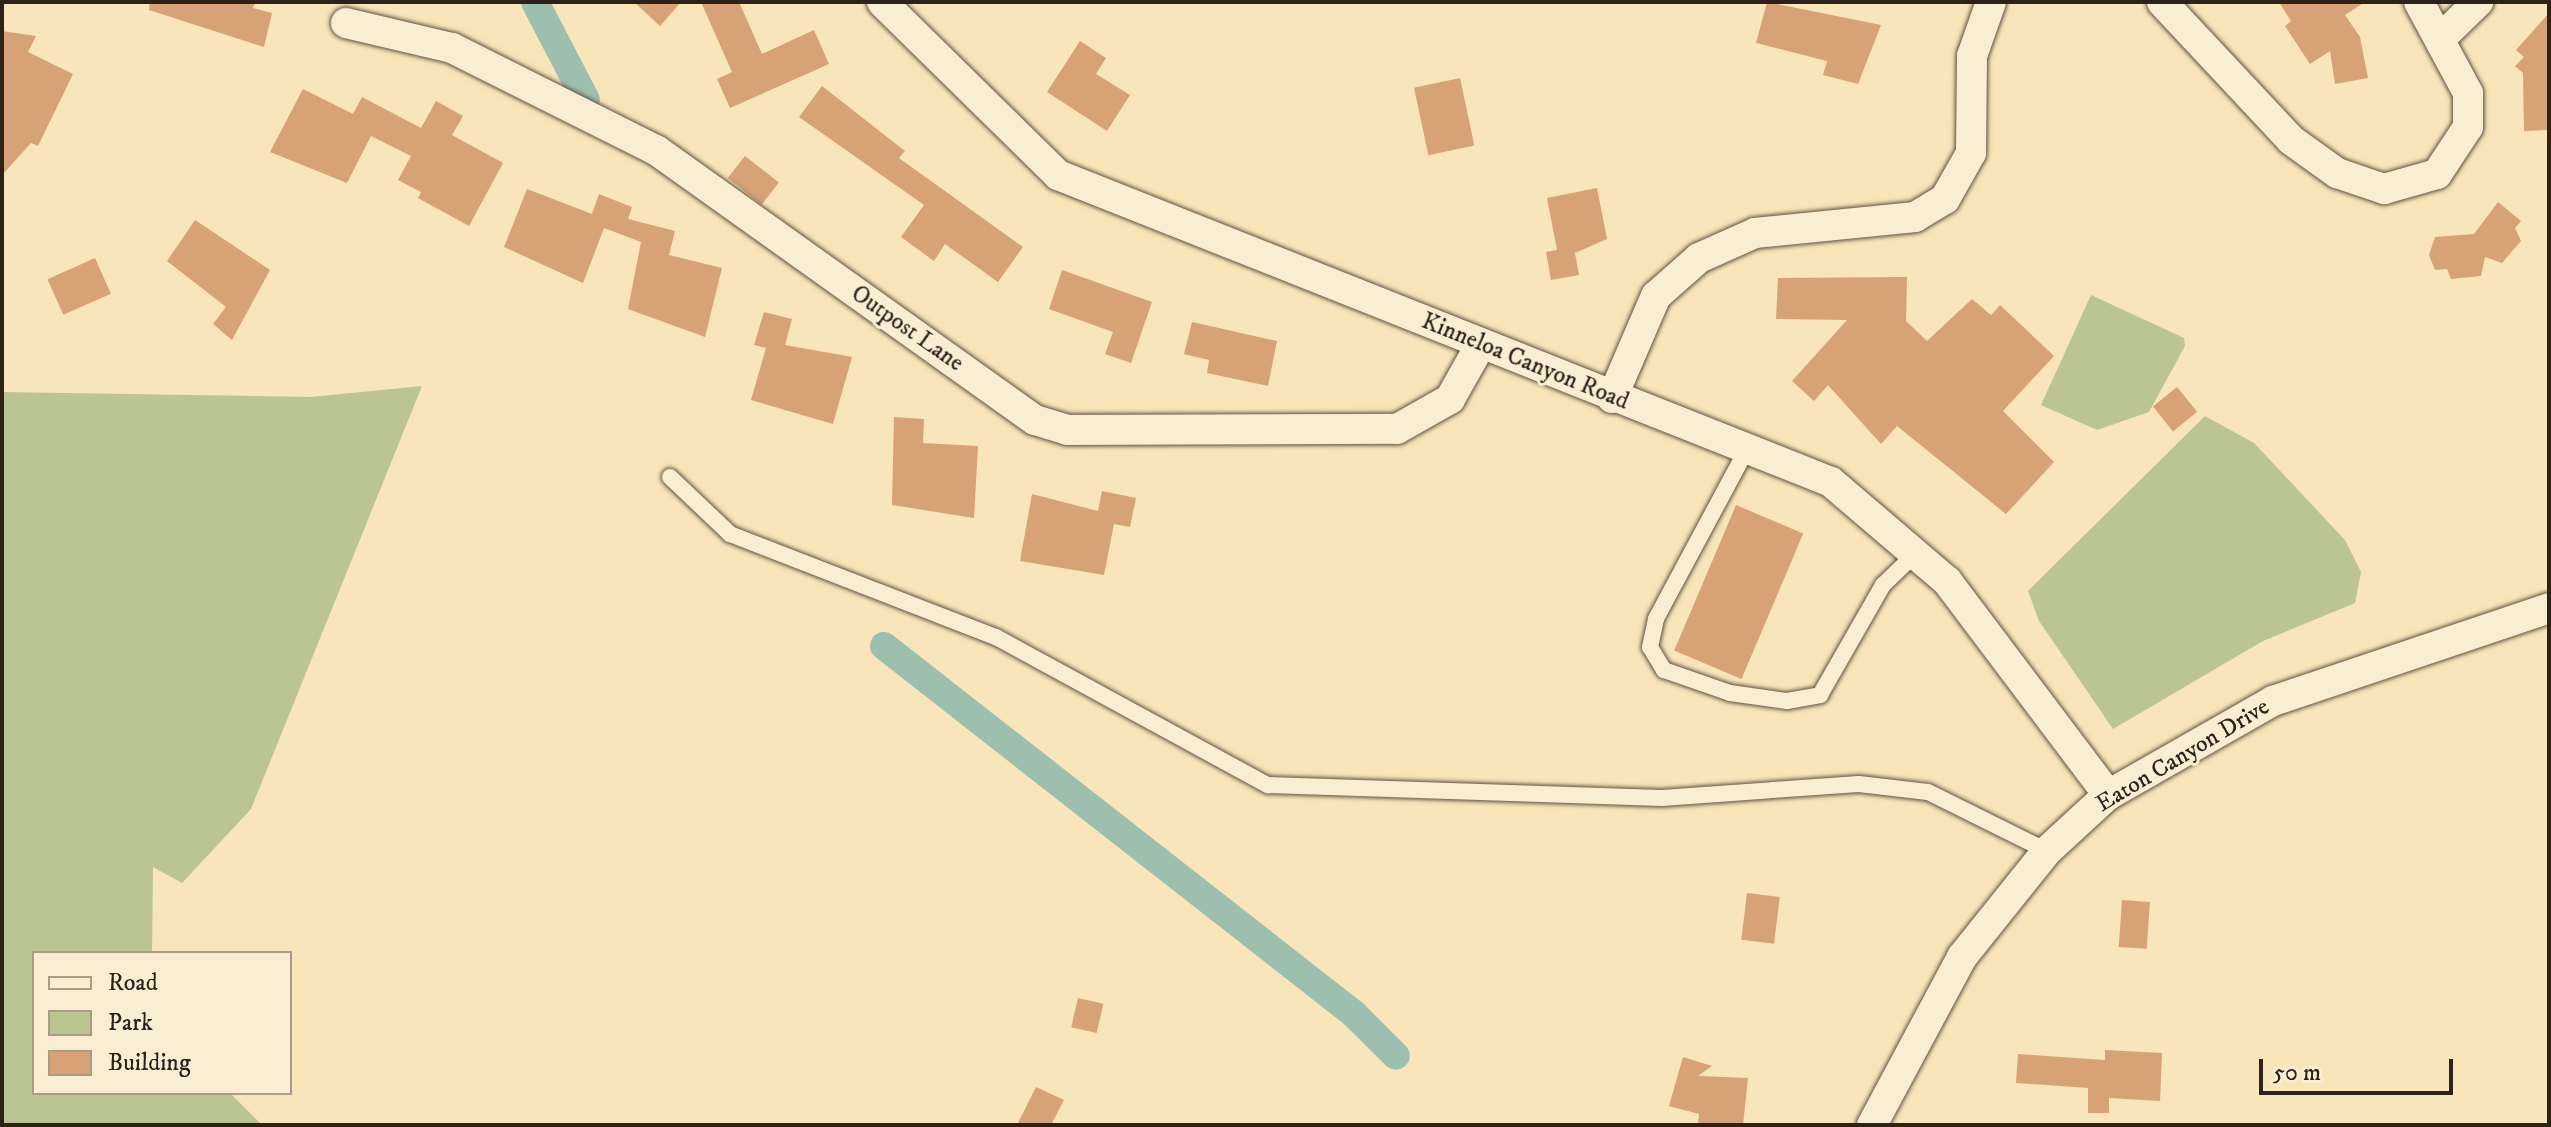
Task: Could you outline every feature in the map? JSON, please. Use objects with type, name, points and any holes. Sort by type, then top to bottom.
[{"type":"street","name":"Kinneloa Canyon Road","points":[[882,2],[1058,175],[1612,398],[1831,482],[1947,581],[2108,795]]},
{"type":"street","points":[[1612,398],[1656,296],[1699,258],[1755,233],[1915,217],[1945,199],[1971,153],[1972,56],[1991,2]]},
{"type":"street","points":[[2162,2],[2291,140],[2337,173],[2384,189],[2437,174],[2461,146],[2468,93],[2419,2]]},
{"type":"street","points":[[2441,38],[2478,2]]},
{"type":"street","name":"Outpost Lane","points":[[346,23],[452,48],[656,150],[1035,420],[1067,430],[1397,429],[1450,399],[1481,344]]},
{"type":"street","name":"Eaton Canyon Drive","points":[[1872,1125],[1962,957],[2047,851],[2108,795],[2273,701],[2549,608]]},
{"type":"lane","points":[[1747,449],[1656,619],[1654,660],[1694,685],[1804,700],[1828,686],[1883,585],[1915,554]]},
{"type":"lane","points":[[670,477],[730,534],[996,637],[1268,785],[1662,798],[1859,784],[1928,792],[2047,851]]},
{"type":"green space","points":[[2091,295],[2184,338],[2185,346],[2149,412],[2097,430],[2041,405]]},
{"type":"green space","points":[[422,386],[251,809],[182,883],[153,867],[152,951],[32,951],[32,1095],[232,1095],[262,1125],[2,1125],[2,392],[311,397]]},
{"type":"green space","points":[[2205,416],[2254,443],[2345,540],[2361,572],[2355,603],[2263,641],[2113,729],[2039,621],[2028,591]]},
{"type":"building","points":[[150,2],[255,2],[253,8],[272,13],[264,47],[149,10]]},
{"type":"building","points":[[634,2],[681,2],[660,26]]},
{"type":"building","points":[[701,2],[739,2],[762,54],[814,30],[829,64],[730,108],[717,79],[732,72]]},
{"type":"building","points":[[1767,2],[1881,25],[1858,84],[1823,75],[1827,61],[1756,43]]},
{"type":"building","points":[[2279,2],[2365,2],[2345,15],[2360,37],[2368,78],[2335,84],[2330,51],[2310,64],[2285,26],[2291,21]]},
{"type":"building","points":[[2549,13],[2549,130],[2524,131],[2523,73],[2515,66],[2524,57],[2516,50]]},
{"type":"building","points":[[2,31],[36,36],[28,52],[73,74],[38,146],[31,143],[2,175]]},
{"type":"building","points":[[1080,41],[1106,58],[1096,74],[1130,95],[1107,131],[1047,92]]},
{"type":"building","points":[[1460,78],[1474,145],[1428,155],[1414,88]]},
{"type":"building","points":[[822,86],[905,151],[899,158],[1023,247],[998,282],[945,244],[934,261],[901,237],[924,205],[799,117]]},
{"type":"building","points":[[303,89],[353,114],[362,97],[421,128],[436,101],[463,116],[452,135],[503,163],[469,226],[418,198],[421,192],[398,180],[411,156],[371,136],[347,183],[270,152]]},
{"type":"building","points":[[745,156],[779,182],[762,205],[728,178]]},
{"type":"building","points":[[1597,188],[1607,239],[1575,253],[1579,275],[1551,280],[1546,252],[1557,250],[1547,198]]},
{"type":"building","points":[[527,189],[592,214],[599,194],[632,207],[628,219],[675,231],[669,255],[722,268],[705,337],[628,309],[641,242],[604,228],[583,283],[504,247]]},
{"type":"building","points":[[2498,202],[2521,221],[2515,228],[2521,241],[2502,263],[2485,257],[2481,276],[2451,279],[2447,269],[2435,270],[2429,255],[2435,237],[2474,234]]},
{"type":"building","points":[[195,220],[270,270],[232,340],[213,324],[226,307],[167,261]]},
{"type":"building","points":[[95,258],[111,294],[63,315],[47,279]]},
{"type":"building","points":[[1062,270],[1152,302],[1131,363],[1105,354],[1113,332],[1049,309]]},
{"type":"building","points":[[1907,277],[1906,321],[1927,341],[1972,299],[1991,315],[2000,305],[2054,356],[2003,411],[2054,462],[2006,514],[1897,426],[1881,444],[1828,385],[1814,401],[1792,381],[1847,320],[1776,319],[1778,278]]},
{"type":"building","points":[[764,312],[792,319],[785,345],[852,357],[833,424],[751,400],[766,348],[754,345]]},
{"type":"building","points":[[1192,322],[1277,341],[1268,386],[1207,373],[1209,360],[1184,354]]},
{"type":"building","points":[[2177,387],[2197,412],[2173,431],[2153,407]]},
{"type":"building","points":[[894,417],[924,419],[923,443],[978,446],[974,518],[892,505]]},
{"type":"building","points":[[1102,491],[1136,498],[1130,527],[1114,524],[1104,575],[1020,561],[1032,494],[1098,511]]},
{"type":"building","points":[[1736,505],[1803,534],[1741,679],[1674,650]]},
{"type":"building","points":[[1747,893],[1780,897],[1774,944],[1741,940]]},
{"type":"building","points":[[2122,900],[2150,902],[2147,949],[2119,947]]},
{"type":"building","points":[[1078,998],[1103,1004],[1097,1033],[1071,1027]]},
{"type":"building","points":[[2105,1050],[2162,1053],[2160,1101],[2109,1098],[2109,1113],[2088,1113],[2088,1088],[2016,1083],[2018,1054],[2105,1060]]},
{"type":"building","points":[[1683,1057],[1712,1066],[1698,1076],[1748,1078],[1743,1125],[1698,1125],[1699,1114],[1669,1106]]},
{"type":"building","points":[[1036,1087],[1064,1100],[1051,1125],[1017,1125]]},
{"type":"waterway","points":[[535,2],[586,100]]},
{"type":"waterway","points":[[884,646],[1354,1014],[1396,1056]]}]
